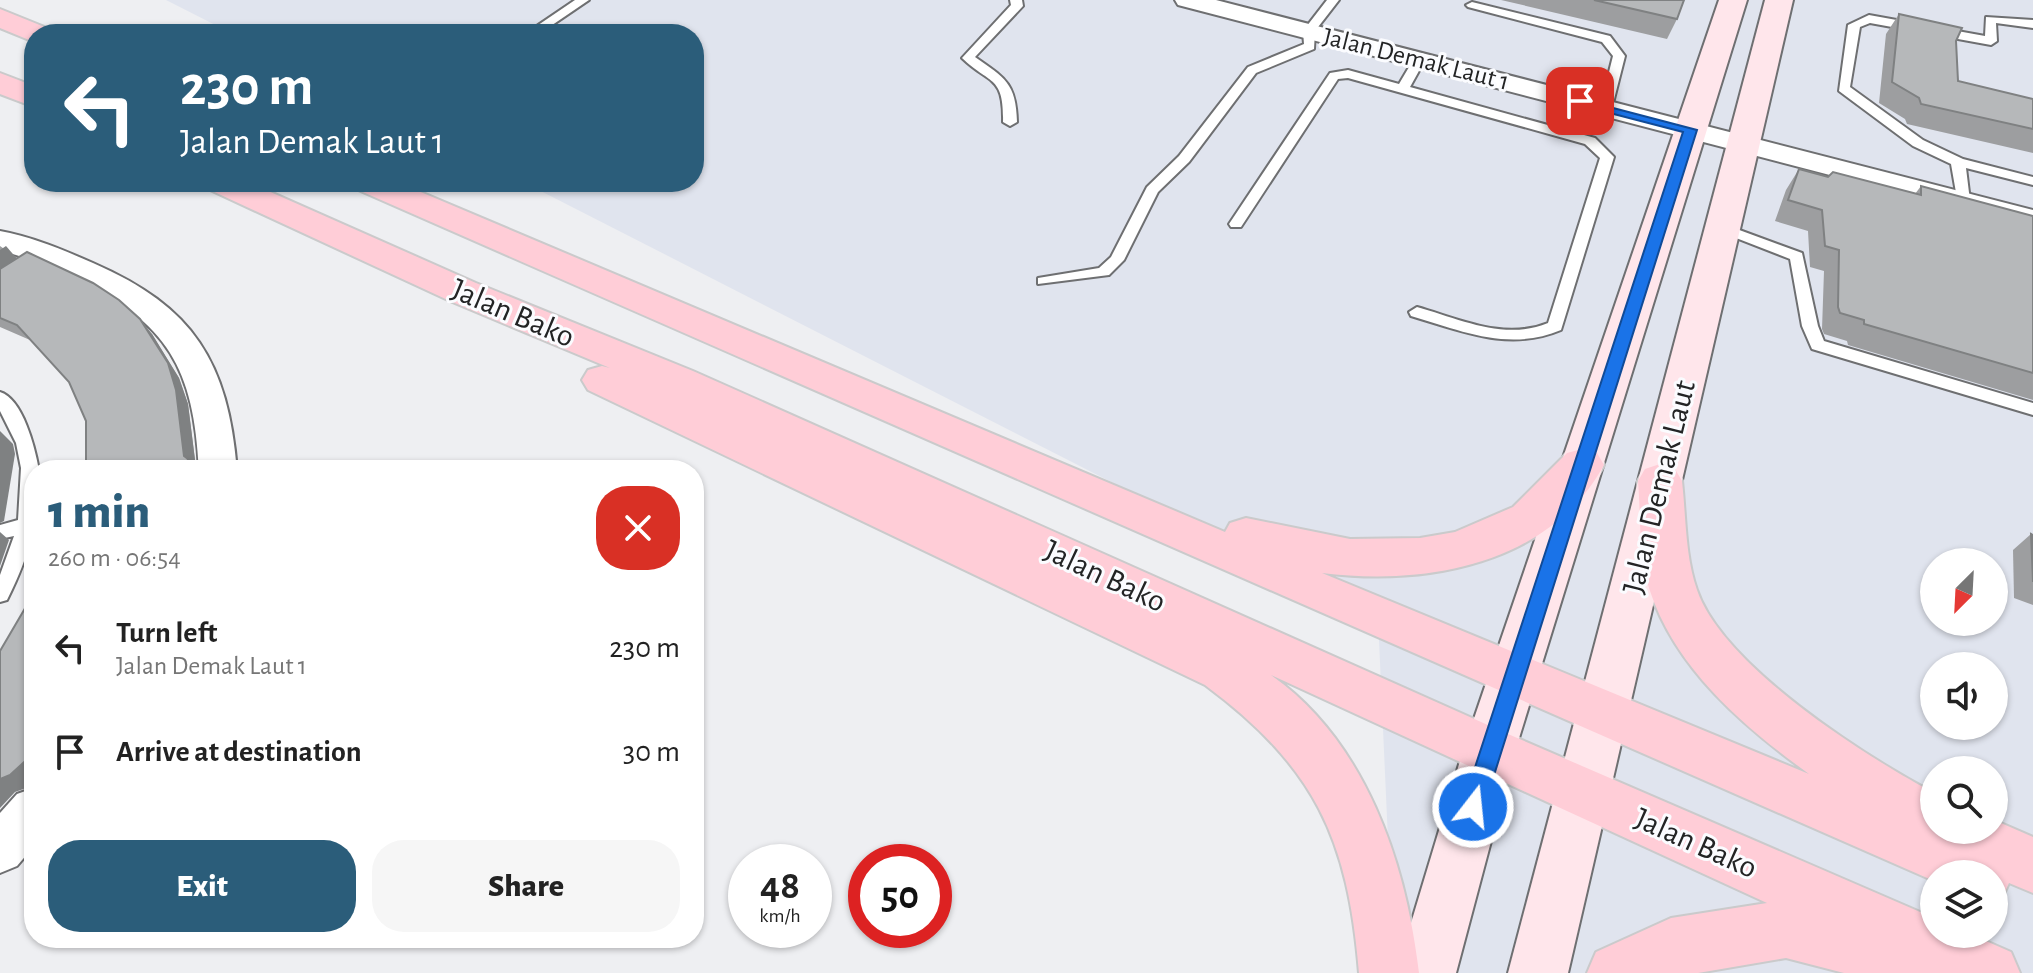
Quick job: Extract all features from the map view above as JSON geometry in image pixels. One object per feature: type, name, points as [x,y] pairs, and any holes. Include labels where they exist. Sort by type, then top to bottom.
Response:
[{"type":"main road","points":[[1426,973],[1489,751],[1733,0]]},
{"type":"main road","name":"Jalan Demak Laut","points":[[1538,973],[1779,0]]},
{"type":"main road","points":[[0,18],[24,28]]},
{"type":"main road","points":[[0,82],[24,93]]},
{"type":"main road","name":"Jalan Bako","points":[[242,192],[463,292],[679,381],[1489,751],[1990,973]]},
{"type":"main road","name":"Jalan Bako","points":[[390,192],[1514,676],[1951,860]]},
{"type":"main road","points":[[516,248],[567,254],[1245,536],[1297,553],[1406,559],[1445,552],[1523,524],[1582,465]]},
{"type":"main road","points":[[463,292],[480,323],[1223,670],[1272,705],[1333,780],[1354,823],[1386,923],[1389,973]]},
{"type":"main road","points":[[1660,481],[1674,592],[1690,624],[1721,666],[1826,760],[1920,814]]},
{"type":"main road","points":[[1984,844],[2033,865]]},
{"type":"main road","points":[[2008,884],[2033,895]]},
{"type":"main road","points":[[1617,973],[1671,948],[1786,929],[1854,946],[1914,973]]},
{"type":"street","name":"Jalan Demak Laut 1","points":[[1187,0],[2033,219]]},
{"type":"street","points":[[0,241],[32,262],[138,296],[164,318],[196,358],[212,400],[218,460]]},
{"type":"street","points":[[0,849],[24,821]]},
{"type":"lane","points":[[546,24],[583,0]]},
{"type":"lane","points":[[1010,122],[1011,98],[1007,84],[968,58],[1017,6],[1016,0]]},
{"type":"lane","points":[[1043,281],[1104,272],[1117,260],[1152,190],[1184,159],[1252,70],[1310,46],[1309,31],[1333,0]]},
{"type":"lane","points":[[1472,5],[1606,39],[1619,56],[1606,108]]},
{"type":"lane","points":[[2033,24],[1990,19],[1991,41],[1869,19],[1854,25],[1843,88],[1918,143],[1958,162],[2033,181]]},
{"type":"lane","points":[[1403,89],[1419,60]]},
{"type":"lane","points":[[1236,224],[1334,76],[1348,74],[1590,141],[1607,157],[1555,326],[1539,335],[1521,337],[1490,333],[1417,312]]},
{"type":"lane","points":[[1958,162],[1963,201]]},
{"type":"lane","points":[[1723,228],[1797,256],[1810,326],[1818,345],[2033,409]]},
{"type":"lane","points":[[0,398],[12,415],[29,460]]},
{"type":"lane","points":[[0,532],[24,526]]},
{"type":"lane","points":[[0,594],[24,538]]},
{"type":"shaded area","points":[[166,0],[2033,0],[2033,973],[1394,973],[1378,618],[543,192],[704,192],[704,24],[213,24]]},
{"type":"building","points":[[1594,0],[1684,0],[1677,19]]},
{"type":"building","points":[[1899,14],[1962,28],[1956,41],[1958,81],[2033,99],[2033,129],[1921,104],[1919,98],[1892,82]]},
{"type":"building","points":[[1799,169],[1828,177],[1833,172],[1921,195],[1921,186],[2033,216],[2033,373],[1864,324],[1864,320],[1840,313],[1839,250],[1825,246],[1822,210],[1788,200]]},
{"type":"building","points":[[27,252],[93,283],[140,319],[168,363],[176,390],[184,456],[188,460],[86,460],[86,421],[69,382],[17,325],[0,318],[0,269]]},
{"type":"building","points":[[2031,534],[2033,535],[2033,582]]},
{"type":"building","points":[[24,610],[24,762],[10,775],[0,779],[0,651]]},
{"type":"route","points":[[1473,807],[1691,130],[1580,101]]}]
